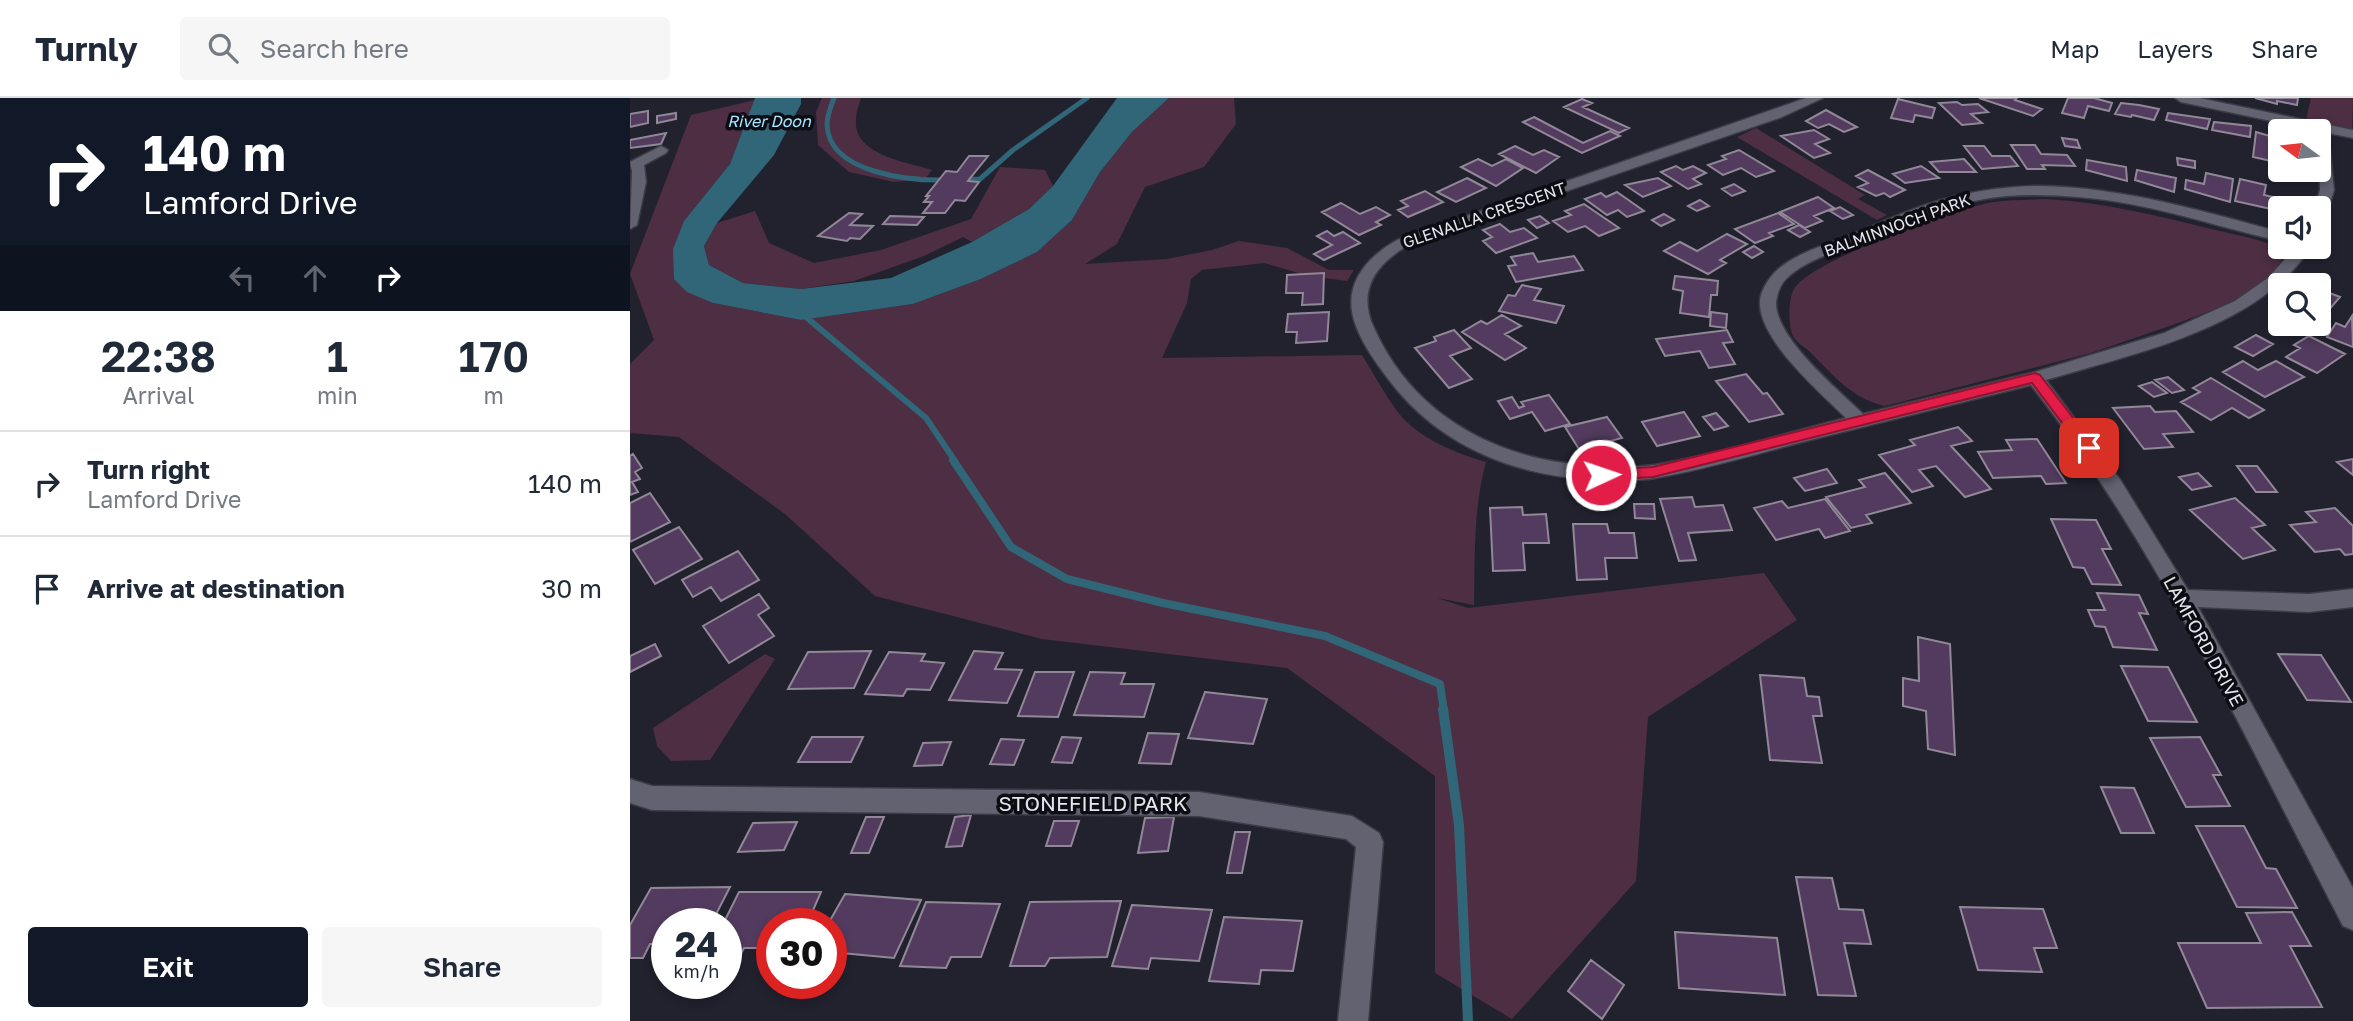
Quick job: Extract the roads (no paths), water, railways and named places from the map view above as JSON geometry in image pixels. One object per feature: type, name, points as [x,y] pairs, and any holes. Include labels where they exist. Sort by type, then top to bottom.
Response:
[{"type":"street","name":"GLENALLA CRESCENT","points":[[1817,98],[1778,114],[1410,239],[1394,247],[1368,272],[1359,288],[1360,317],[1383,358],[1423,408],[1444,425],[1471,441],[1509,458],[1548,468],[1601,475],[1653,472],[2035,378],[2170,337],[2241,304],[2274,281],[2293,259]]},
{"type":"street","points":[[2181,98],[2282,119]]},
{"type":"street","points":[[2331,129],[2353,134]]},
{"type":"street","points":[[630,167],[661,150]]},
{"type":"street","points":[[630,167],[639,168],[639,182],[630,225]]},
{"type":"street","name":"BALMINNOCH PARK","points":[[1859,421],[1786,344],[1773,325],[1768,305],[1779,276],[1826,250],[1957,201],[2013,191],[2081,193],[2135,201],[2268,234]]},
{"type":"street","name":"LAMFORD DRIVE","points":[[2035,378],[2067,416],[2100,464],[2182,598],[2353,916]]},
{"type":"street","points":[[2182,598],[2309,603],[2353,598]]},
{"type":"street","name":"STONEFIELD PARK","points":[[630,791],[652,798],[1199,804],[1352,828],[1370,842],[1353,1021]]},
{"type":"water","name":"River Doon","points":[[755,98],[801,98],[801,104],[774,155],[717,223],[704,246],[709,265],[743,283],[801,289],[891,278],[972,242],[1029,209],[1053,186],[1117,98],[1169,98],[1132,132],[1100,172],[1072,220],[1037,252],[981,279],[913,304],[801,320],[713,303],[687,292],[674,279],[673,249],[684,221],[730,164]]},
{"type":"waterway","points":[[834,98],[827,125],[831,141],[842,154],[857,164],[894,176],[947,180]]},
{"type":"waterway","points":[[960,180],[980,179],[1013,150],[1087,98]]},
{"type":"waterway","points":[[800,312],[926,418],[955,461]]},
{"type":"waterway","points":[[953,460],[1011,547],[1067,579],[1163,603],[1325,636],[1440,684],[1444,711]]},
{"type":"waterway","points":[[1443,709],[1459,825],[1468,1021]]}]
